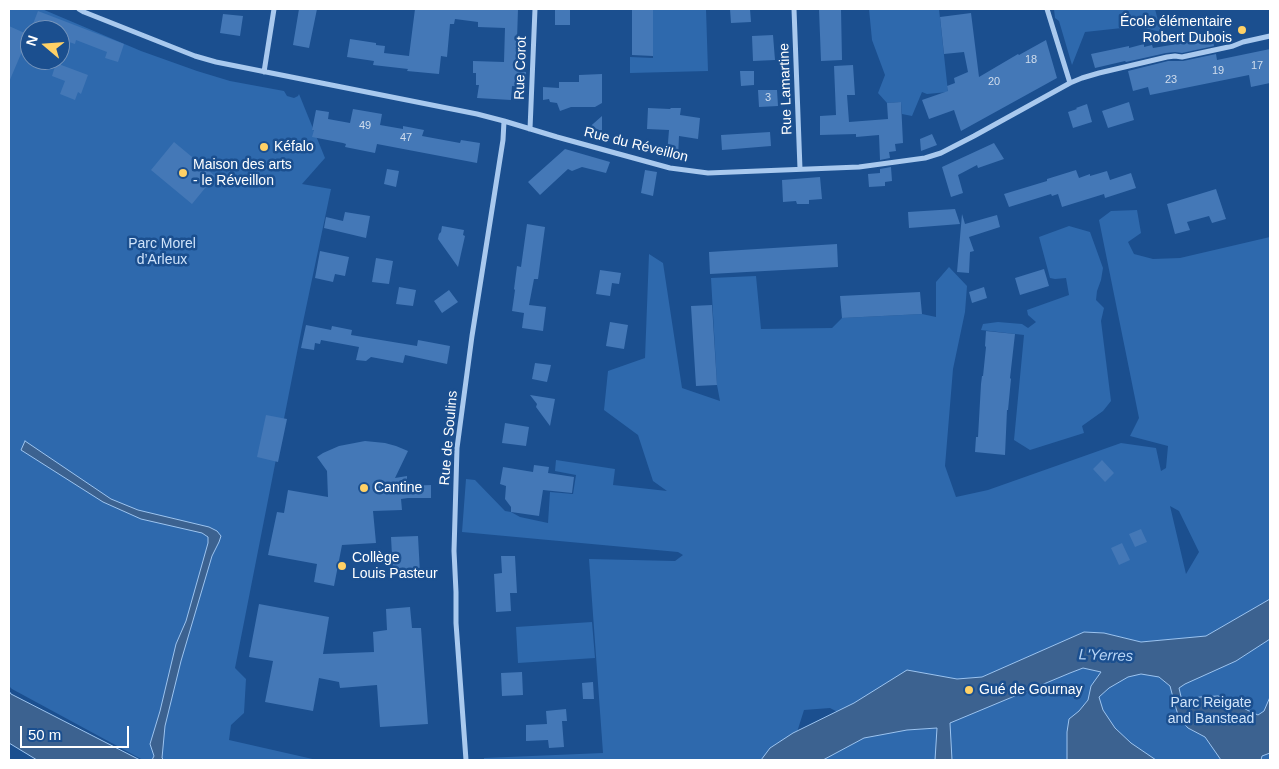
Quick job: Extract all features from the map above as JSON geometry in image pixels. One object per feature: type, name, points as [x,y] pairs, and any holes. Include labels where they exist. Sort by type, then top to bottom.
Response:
[{"type":"street","name":"Rue du Réveillon","points":[[79,9],[195,56],[216,62],[477,114],[670,168],[708,174],[859,167],[925,158],[941,153],[974,136],[1070,83],[1100,73],[1157,59],[1175,56],[1182,57],[1270,36]]},
{"type":"street","points":[[264,72],[274,9]]},
{"type":"street","name":"Rue Corot","points":[[530,129],[535,9]]},
{"type":"street","name":"Rue Lamartine","points":[[794,9],[800,169]]},
{"type":"street","points":[[1047,9],[1070,83]]},
{"type":"street","name":"Rue de Soulins","points":[[466,760],[456,623],[454,552],[457,448],[472,336],[503,140],[504,121]]},
{"type":"green space","name":"Parc Morel d’Arleux","points":[[9,9],[42,9],[68,20],[20,20],[20,70],[70,70],[70,21],[141,51],[197,71],[230,81],[284,91],[287,96],[294,98],[299,94],[325,158],[302,184],[331,189],[235,668],[246,679],[244,713],[231,725],[229,740],[317,760],[143,760],[9,686]]},
{"type":"green space","points":[[653,9],[706,9],[708,71],[630,73],[630,57],[653,58]]},
{"type":"green space","points":[[869,9],[939,9],[948,92],[927,94],[922,92],[912,116],[902,114],[901,102],[887,103],[878,93],[885,75],[872,40]]},
{"type":"green space","points":[[1054,9],[1155,9],[1161,32],[1131,25],[1122,28],[1085,32],[1072,65],[1059,21],[1055,18]]},
{"type":"green space","points":[[1137,210],[1141,233],[1128,242],[1134,254],[1153,259],[1180,258],[1270,237],[1270,599],[1207,636],[1141,642],[1104,633],[1084,632],[982,677],[957,679],[907,670],[849,718],[830,708],[804,710],[792,748],[775,760],[484,760],[484,758],[603,753],[589,559],[675,561],[683,555],[678,552],[462,532],[466,479],[475,480],[505,511],[520,517],[548,523],[550,492],[573,494],[576,475],[555,471],[556,460],[615,469],[613,485],[667,491],[653,481],[638,435],[604,410],[608,371],[645,358],[649,254],[663,263],[682,388],[720,401],[717,385],[711,278],[756,276],[761,329],[832,328],[842,318],[922,314],[936,317],[936,282],[949,267],[967,286],[965,312],[953,369],[945,466],[956,497],[988,490],[1121,443],[1156,448],[1161,471],[1166,468],[1168,446],[1130,436],[1139,418],[1099,220],[1111,211]],"holes":[[[1170,506],[1179,511],[1199,552],[1186,574]]]},
{"type":"green space","points":[[1069,226],[1090,232],[1103,268],[1096,300],[1104,308],[1101,321],[1111,401],[1103,411],[1082,426],[1084,433],[1030,450],[1014,440],[1024,335],[981,330],[983,324],[998,322],[1022,324],[1028,328],[1036,322],[1028,315],[1027,310],[1069,295],[1066,278],[1050,278],[1039,237]]},
{"type":"green space","points":[[592,622],[595,658],[518,663],[516,627]]},
{"type":"green space","name":"Parc Reigate and Banstead","points":[[1270,639],[1270,760],[823,760],[864,738],[907,730],[937,728],[1083,668],[1096,671],[1236,661]]},
{"type":"water","points":[[25,441],[111,499],[138,510],[209,527],[217,531],[221,536],[212,556],[181,661],[165,726],[162,758],[164,760],[152,760],[154,756],[150,744],[176,644],[186,621],[208,543],[208,537],[202,533],[141,519],[103,502],[21,450]]},
{"type":"water","name":"L'Yerres","points":[[1270,599],[1270,639],[1236,661],[1179,688],[1182,701],[1218,696],[1233,700],[1258,715],[1264,711],[1270,697],[1270,753],[1262,756],[1261,760],[1221,760],[1205,737],[1188,728],[1179,718],[1170,686],[1159,677],[1141,674],[1128,677],[1109,688],[1099,697],[1103,710],[1115,728],[1131,743],[1156,760],[1067,760],[1069,719],[1088,700],[1091,686],[1101,672],[1083,668],[950,723],[952,760],[935,760],[937,728],[907,730],[864,738],[823,760],[761,760],[770,748],[793,733],[854,703],[907,670],[957,679],[982,677],[1084,632],[1104,633],[1141,642],[1206,636]]},
{"type":"water","points":[[9,691],[11,694],[140,760],[37,760],[9,743]]},
{"type":"building","points":[[299,9],[317,9],[309,48],[293,45]]},
{"type":"building","points":[[415,9],[518,9],[516,71],[526,72],[526,87],[512,86],[511,100],[477,98],[479,85],[476,85],[476,73],[473,73],[473,61],[504,62],[505,28],[478,27],[478,22],[455,19],[454,24],[450,24],[447,57],[441,56],[439,74],[373,65],[374,61],[347,57],[350,39],[385,46],[384,53],[409,56]]},
{"type":"building","points":[[555,9],[570,9],[570,25],[555,25]]},
{"type":"building","points":[[632,9],[653,9],[653,56],[632,55]]},
{"type":"building","points":[[730,9],[750,9],[751,22],[731,23]]},
{"type":"building","points":[[819,9],[841,9],[842,60],[821,61]]},
{"type":"building","points":[[38,11],[61,20],[35,20]]},
{"type":"building","points":[[971,13],[979,77],[1046,40],[1057,78],[961,131],[954,110],[929,119],[922,100],[948,91],[947,86],[955,83],[954,78],[968,72],[964,52],[944,54],[940,17]]},
{"type":"building","points":[[223,14],[243,16],[240,36],[220,33]]},
{"type":"building","points":[[70,23],[124,44],[118,62],[105,58],[107,52],[76,40],[75,44],[70,42]]},
{"type":"building","points":[[9,26],[20,31],[20,56],[9,82]]},
{"type":"building","points":[[1211,32],[1214,46],[1182,53],[1166,53],[1095,68],[1091,54],[1144,44],[1144,47],[1152,45],[1153,48],[1189,42],[1188,37]]},
{"type":"building","points":[[773,35],[775,60],[753,61],[752,36]]},
{"type":"building","points":[[1270,49],[1270,83],[1251,87],[1249,75],[1150,95],[1148,87],[1133,91],[1128,71],[1168,61],[1183,61],[1216,54],[1217,60]]},
{"type":"building","points":[[853,65],[855,95],[847,95],[849,122],[888,119],[887,103],[901,102],[903,143],[895,144],[896,151],[889,152],[890,158],[880,160],[879,135],[856,137],[856,134],[820,135],[820,116],[836,115],[834,66]]},
{"type":"building","points":[[70,68],[88,75],[81,94],[78,92],[75,100],[60,94],[65,81],[52,76],[54,70],[70,70]]},
{"type":"building","points":[[740,71],[754,71],[754,85],[741,86]]},
{"type":"building","points":[[602,74],[602,103],[595,107],[571,107],[560,111],[557,103],[550,102],[549,99],[543,100],[543,87],[559,88],[559,82],[579,82],[579,75]]},
{"type":"building","points":[[758,90],[777,90],[778,106],[759,107]]},
{"type":"building","points":[[1129,102],[1134,120],[1108,128],[1102,111]]},
{"type":"building","points":[[1087,104],[1092,122],[1073,128],[1068,112]]},
{"type":"building","points":[[648,108],[681,108],[680,115],[700,118],[698,139],[679,136],[678,158],[667,155],[669,130],[647,129]]},
{"type":"building","points":[[353,109],[382,114],[380,125],[403,129],[403,126],[424,130],[422,136],[460,143],[461,140],[480,143],[477,163],[377,144],[375,153],[345,147],[346,144],[343,143],[312,137],[316,110],[329,112],[328,119],[350,123]]},
{"type":"building","points":[[602,116],[602,137],[585,131]]},
{"type":"building","points":[[770,132],[771,146],[722,150],[721,135]]},
{"type":"building","points":[[932,134],[937,145],[921,151],[920,139]]},
{"type":"building","name":"Maison des arts - le Réveillon","points":[[174,142],[215,176],[192,204],[151,170]]},
{"type":"building","points":[[994,143],[1004,159],[978,168],[977,165],[958,175],[963,193],[951,197],[942,167]]},
{"type":"building","points":[[565,149],[610,162],[606,173],[582,167],[572,171],[568,169],[540,195],[528,182]]},
{"type":"building","points":[[891,167],[892,181],[885,182],[885,186],[869,187],[868,174],[880,173],[880,169]]},
{"type":"building","points":[[387,169],[399,171],[396,187],[384,184]]},
{"type":"building","points":[[645,170],[657,172],[653,196],[641,193]]},
{"type":"building","points":[[1076,170],[1079,178],[1107,171],[1110,180],[1131,173],[1136,188],[1105,198],[1104,194],[1062,207],[1058,194],[1052,196],[1051,194],[1009,207],[1004,194]]},
{"type":"building","points":[[820,177],[822,199],[809,200],[809,204],[797,204],[796,201],[783,202],[782,180]]},
{"type":"building","points":[[1216,189],[1226,219],[1212,223],[1209,216],[1187,222],[1190,230],[1175,234],[1167,204]]},
{"type":"building","points":[[955,209],[960,224],[909,228],[908,212]]},
{"type":"building","points":[[345,212],[370,216],[366,238],[324,228],[326,217],[343,221]]},
{"type":"building","points":[[962,214],[965,224],[997,215],[1000,227],[969,237],[974,251],[970,252],[969,273],[957,272]]},
{"type":"building","points":[[527,224],[545,227],[538,279],[534,279],[529,305],[546,307],[543,331],[522,328],[524,313],[512,311],[517,266],[521,267]]},
{"type":"building","points":[[442,226],[464,230],[463,235],[465,236],[458,267],[438,239]]},
{"type":"building","points":[[837,244],[838,267],[710,274],[709,252]]},
{"type":"building","points":[[320,251],[349,257],[345,276],[335,274],[333,282],[315,278]]},
{"type":"building","points":[[376,258],[393,261],[389,284],[372,282]]},
{"type":"building","points":[[1044,269],[1049,286],[1020,295],[1015,278]]},
{"type":"building","points":[[600,270],[621,273],[619,284],[612,283],[610,296],[596,294]]},
{"type":"building","points":[[399,287],[416,290],[413,306],[396,304]]},
{"type":"building","points":[[984,287],[987,298],[972,303],[969,292]]},
{"type":"building","points":[[449,290],[458,302],[442,313],[434,301]]},
{"type":"building","points":[[920,292],[922,314],[842,318],[840,296]]},
{"type":"building","points":[[712,305],[717,385],[696,386],[691,306]]},
{"type":"building","points":[[610,322],[628,325],[624,349],[606,346]]},
{"type":"building","points":[[306,325],[331,330],[332,326],[352,330],[351,335],[417,346],[418,340],[450,346],[447,364],[405,355],[403,363],[371,357],[366,361],[356,360],[359,347],[321,340],[320,344],[315,343],[314,350],[301,348]]},
{"type":"building","points":[[986,331],[1015,334],[1007,410],[1005,455],[975,452],[976,437],[978,437]]},
{"type":"building","points":[[535,363],[551,365],[547,382],[532,379]]},
{"type":"building","points":[[530,395],[555,399],[550,426],[536,407],[537,404]]},
{"type":"building","points":[[266,415],[287,419],[278,462],[257,457]]},
{"type":"building","points":[[505,423],[529,427],[526,446],[502,443]]},
{"type":"building","points":[[365,441],[385,443],[408,451],[395,478],[407,476],[407,486],[431,485],[431,498],[401,499],[402,510],[373,511],[376,543],[342,545],[334,586],[314,582],[317,564],[268,555],[277,512],[284,513],[288,490],[328,497],[327,471],[317,457],[339,446]]},
{"type":"building","points":[[1102,460],[1114,473],[1105,482],[1093,469]]},
{"type":"building","points":[[534,465],[549,467],[548,473],[574,477],[572,493],[543,490],[539,516],[511,512],[511,507],[505,499],[506,486],[500,484],[503,467],[533,472]]},
{"type":"building","points":[[1141,529],[1147,542],[1135,547],[1129,534]]},
{"type":"building","points":[[418,536],[420,573],[393,574],[391,537]]},
{"type":"building","points":[[1122,543],[1130,560],[1119,565],[1111,548]]},
{"type":"building","points":[[501,556],[515,556],[517,593],[510,593],[511,611],[496,612],[494,574],[502,573]]},
{"type":"building","points":[[259,604],[329,617],[323,654],[374,652],[373,632],[387,630],[386,609],[410,607],[412,628],[421,628],[428,724],[380,727],[377,685],[340,688],[339,682],[319,678],[313,711],[265,702],[273,661],[249,657]]},
{"type":"building","points":[[522,672],[523,695],[502,696],[501,673]]},
{"type":"building","points":[[593,682],[594,699],[583,699],[582,683]]},
{"type":"building","points":[[566,709],[567,721],[562,721],[564,747],[549,748],[548,740],[526,741],[526,725],[547,724],[546,711]]},
{"type":"place","name":"École élémentaire Robert Dubois","points":[[1242,30]]},
{"type":"place","name":"Kéfalo","points":[[264,147]]},
{"type":"place","name":"Maison des arts - le Réveillon","points":[[183,173]]},
{"type":"place","name":"Cantine","points":[[364,488]]},
{"type":"place","name":"Collège Louis Pasteur","points":[[342,566]]},
{"type":"place","name":"Gué de Gournay","points":[[969,690]]}]
